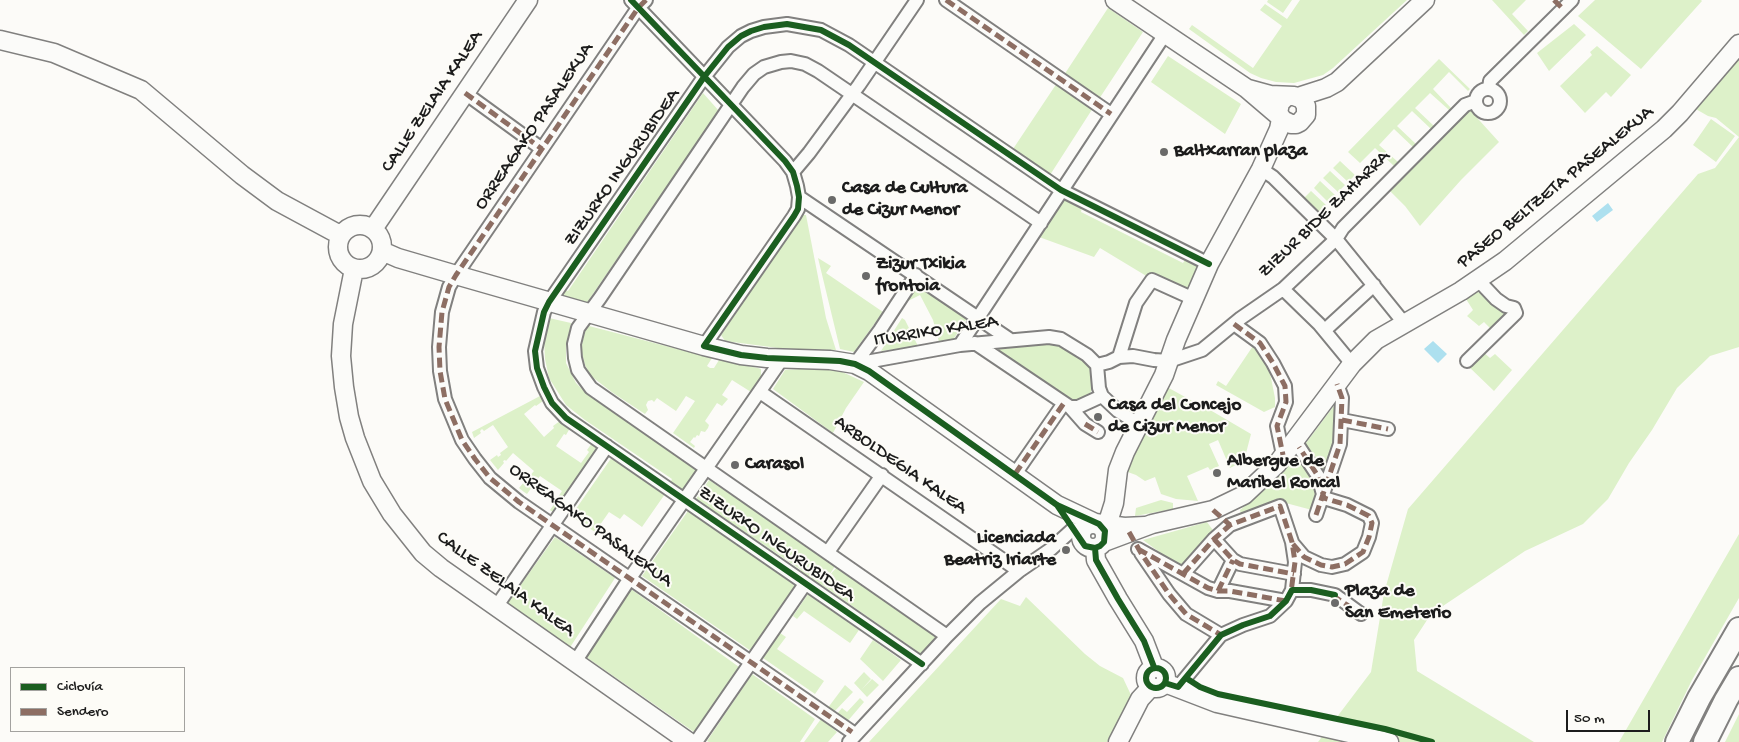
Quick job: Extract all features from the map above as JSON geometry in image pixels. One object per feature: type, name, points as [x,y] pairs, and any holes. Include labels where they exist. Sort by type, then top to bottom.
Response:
[{"type":"highway","points":[[1678,742],[1699,698],[1739,629]]},
{"type":"highway","points":[[1705,742],[1739,678]]},
{"type":"street","name":"CALLE ZELAIA KALEA","points":[[373,228],[528,0]]},
{"type":"street","points":[[793,172],[852,94],[917,0]]},
{"type":"street","points":[[946,0],[1111,114]]},
{"type":"street","points":[[1114,0],[1246,88],[1281,118],[1291,124],[1303,118]]},
{"type":"street","points":[[850,737],[980,603],[1019,571],[1051,549],[1092,534],[1114,503],[1118,470],[1125,452],[1164,375],[1209,264],[1263,165],[1279,128],[1281,118],[1278,108],[1282,100],[1326,88],[1337,82],[1426,0]]},
{"type":"street","points":[[638,3],[704,77],[785,161],[793,172],[799,197],[798,209],[794,216],[704,346]]},
{"type":"street","name":"ORREAGAKO PASALEKUA","points":[[638,3],[449,287],[442,312],[439,347],[440,371],[448,406],[462,440],[490,478],[519,502],[751,662],[850,737]]},
{"type":"street","points":[[1489,89],[1490,81],[1563,3]]},
{"type":"street","name":"ZIZURKO INGURUBIDEA","points":[[922,664],[566,418],[552,404],[544,387],[535,351],[542,319],[549,302],[704,77],[728,47],[741,36],[764,27],[780,24],[803,25],[821,30],[849,45],[1061,190],[1209,264]]},
{"type":"street","points":[[960,345],[1165,34]]},
{"type":"street","points":[[0,40],[54,53],[141,90],[242,175],[277,201],[340,235]]},
{"type":"street","name":"PASEO BELTZETA PASEALEKUA","points":[[1092,534],[1137,529],[1213,510],[1244,495],[1291,451],[1352,364],[1376,340],[1478,280],[1505,261],[1664,129],[1739,44]]},
{"type":"street","name":"ZIZURKO INGURUBIDEA","points":[[947,636],[591,388],[578,370],[574,344],[578,328],[587,314],[600,298],[731,105],[754,74],[764,67],[781,62],[805,64],[818,71],[1041,223]]},
{"type":"street","points":[[1263,165],[1303,118],[1334,88],[1337,82]]},
{"type":"street","points":[[1246,88],[1270,95],[1294,96],[1305,103],[1303,118]]},
{"type":"street","points":[[1489,89],[1496,92],[1500,99],[1496,110],[1485,113],[1478,109],[1476,101],[1482,91],[1489,89]]},
{"type":"street","points":[[465,93],[542,149]]},
{"type":"street","name":"ZIZUR BIDE ZAHARRA","points":[[1169,361],[1202,350],[1234,324],[1283,289],[1336,239],[1343,228],[1466,104],[1476,101]]},
{"type":"street","points":[[1263,165],[1336,239],[1404,323]]},
{"type":"street","points":[[799,197],[1009,339]]},
{"type":"street","points":[[364,224],[373,228],[380,238],[382,252],[376,262],[366,269],[354,269],[343,262],[337,251],[337,242],[340,235],[351,226],[364,224]]},
{"type":"street","points":[[382,252],[587,314],[704,346],[741,355],[782,359],[830,360],[855,364],[870,371],[1015,474],[1092,534],[1096,560],[1144,641],[1154,667],[1161,668],[1164,671],[1166,675],[1164,686]]},
{"type":"street","name":"CALLE ZELAIA KALEA","points":[[354,269],[343,324],[340,356],[349,417],[355,438],[372,480],[392,514],[423,553],[472,591],[689,742]]},
{"type":"street","name":"ITURRIKO KALEA","points":[[855,364],[916,275]]},
{"type":"street","points":[[1119,357],[1136,303],[1152,280],[1194,299]]},
{"type":"street","points":[[1467,361],[1516,313],[1514,308],[1506,306],[1496,299],[1478,280]]},
{"type":"street","points":[[1325,330],[1374,285]]},
{"type":"street","points":[[1283,289],[1325,330],[1352,364]]},
{"type":"street","points":[[1234,324],[1260,343],[1285,386],[1286,402],[1277,426],[1291,451],[1318,476],[1324,498],[1347,505],[1369,516],[1372,523],[1363,552],[1345,564],[1332,567],[1321,565],[1304,557],[1292,542]]},
{"type":"street","name":"ITURRIKO KALEA","points":[[855,364],[960,345],[1009,339],[1049,337],[1061,339],[1087,355],[1098,365]]},
{"type":"street","points":[[975,344],[1067,405],[1085,424],[1098,432]]},
{"type":"street","points":[[1140,425],[1118,411],[1102,396],[1099,388],[1098,365],[1119,357],[1133,356],[1169,361]]},
{"type":"street","points":[[575,662],[630,578],[782,359]]},
{"type":"street","points":[[1316,515],[1340,444],[1342,398],[1337,384]]},
{"type":"street","name":"ARBOLDEGIA KALEA","points":[[760,392],[1019,571]]},
{"type":"street","points":[[1067,405],[1078,407],[1102,396]]},
{"type":"street","points":[[1015,474],[1067,405]]},
{"type":"street","points":[[1342,420],[1388,429]]},
{"type":"street","points":[[496,606],[607,446]]},
{"type":"street","points":[[828,552],[882,475]]},
{"type":"street","points":[[1118,742],[1140,698],[1164,686],[1221,635],[1270,616],[1286,601],[1292,590],[1295,562],[1292,542],[1280,506],[1230,525],[1214,539],[1183,574]]},
{"type":"street","points":[[1213,510],[1230,525]]},
{"type":"street","points":[[1137,529],[1138,549],[1169,594],[1186,614],[1221,635]]},
{"type":"street","points":[[1214,539],[1233,560],[1240,564],[1294,574]]},
{"type":"street","points":[[1138,549],[1208,588],[1286,601]]},
{"type":"street","points":[[1218,591],[1233,560]]},
{"type":"street","points":[[696,742],[804,584]]},
{"type":"street","points":[[1292,590],[1311,590],[1335,595],[1361,614]]},
{"type":"street","points":[[1164,686],[1217,703],[1388,742]]},
{"type":"green space","points":[[1268,0],[1292,0],[1283,13],[1267,2]]},
{"type":"green space","points":[[1300,0],[1407,0],[1333,68],[1323,75],[1294,83],[1276,82],[1250,73],[1189,29],[1192,25],[1253,68],[1282,26],[1260,10],[1265,4],[1287,19]]},
{"type":"green space","points":[[1492,0],[1526,0],[1512,14],[1528,31],[1524,35]]},
{"type":"green space","points":[[1595,0],[1702,1],[1641,69],[1578,16]]},
{"type":"green space","points":[[1108,8],[1143,32],[1099,99],[1064,75]]},
{"type":"green space","points":[[1574,24],[1586,35],[1549,71],[1537,53]]},
{"type":"green space","points":[[1597,46],[1631,75],[1611,97],[1606,92],[1585,113],[1560,86],[1592,55],[1590,52]]},
{"type":"green space","points":[[1168,56],[1241,104],[1225,134],[1151,82]]},
{"type":"green space","points":[[1739,57],[1739,137],[1716,118],[1694,108]]},
{"type":"green space","points":[[1439,59],[1470,89],[1468,91],[1449,72],[1433,89],[1451,108],[1449,110],[1430,93],[1415,108],[1434,126],[1431,129],[1412,111],[1397,126],[1416,144],[1413,147],[1394,129],[1379,145],[1398,162],[1394,166],[1375,148],[1360,163],[1348,152]]},
{"type":"green space","points":[[1057,83],[1093,108],[1050,175],[1013,149]]},
{"type":"green space","points":[[703,93],[719,111],[586,304],[562,298],[562,289],[568,291]]},
{"type":"green space","points":[[1470,110],[1499,142],[1461,180],[1420,226],[1405,206],[1390,191]]},
{"type":"green space","points":[[1711,119],[1735,136],[1716,162],[1693,145]]},
{"type":"green space","points":[[1739,137],[1739,347],[1710,356],[1677,388],[1608,499],[1583,524],[1525,551],[1431,614],[1414,640],[1417,671],[1534,742],[1318,742],[1371,672],[1384,593],[1408,509],[1698,174],[1715,168]]},
{"type":"green space","points":[[1340,161],[1355,175],[1348,182],[1333,168]]},
{"type":"green space","points":[[1330,171],[1345,185],[1338,192],[1323,178]]},
{"type":"green space","points":[[1320,181],[1335,195],[1328,202],[1314,188]]},
{"type":"green space","points":[[1311,191],[1326,205],[1319,213],[1304,198]]},
{"type":"green space","points":[[1061,199],[1069,199],[1082,207],[1081,212],[1183,263],[1186,258],[1200,265],[1189,289],[1153,273],[1148,277],[1100,248],[1094,257],[1039,237],[1052,219],[1050,216]]},
{"type":"green space","points":[[803,215],[806,215],[826,318],[836,350],[786,349],[725,341],[721,335]]},
{"type":"green space","points":[[818,258],[831,266],[826,273],[883,312],[854,352],[840,349]]},
{"type":"green space","points":[[918,284],[967,318],[953,340],[939,342],[933,320],[920,295],[906,302]]},
{"type":"green space","points":[[1477,292],[1485,294],[1507,314],[1491,329],[1484,322],[1479,326],[1467,316],[1473,310],[1466,299]]},
{"type":"green space","points":[[549,318],[571,323],[566,347],[566,363],[576,383],[588,395],[698,471],[684,493],[670,483],[672,479],[566,405],[549,378],[545,359],[544,340]]},
{"type":"green space","points":[[902,318],[905,320],[918,346],[881,351]]},
{"type":"green space","points":[[589,326],[712,358],[707,366],[710,368],[714,368],[719,360],[758,368],[761,369],[761,377],[751,392],[732,380],[722,395],[728,399],[722,406],[717,403],[705,421],[709,425],[708,428],[705,432],[701,431],[699,436],[694,437],[690,442],[695,446],[694,448],[673,433],[695,401],[686,396],[676,411],[657,398],[654,402],[652,400],[648,401],[646,405],[648,410],[645,414],[613,393],[591,376],[585,365],[581,349],[585,331]]},
{"type":"green space","points":[[1057,342],[1085,359],[1092,371],[1094,384],[1086,398],[1070,402],[990,346]]},
{"type":"green space","points":[[1255,343],[1269,368],[1275,398],[1275,407],[1264,412],[1216,385],[1218,381],[1226,386]]},
{"type":"green space","points":[[1482,351],[1490,358],[1495,354],[1512,370],[1494,391],[1467,365]]},
{"type":"green space","points":[[816,368],[838,370],[864,382],[846,408],[833,433],[773,389],[785,370]]},
{"type":"green space","points":[[1167,387],[1251,434],[1244,461],[1230,468],[1218,440],[1209,444],[1219,466],[1210,470],[1208,467],[1187,476],[1198,501],[1176,499],[1161,494],[1155,477],[1145,481],[1125,471]]},
{"type":"green space","points":[[540,396],[543,401],[524,414],[544,437],[560,421],[570,428],[556,446],[581,463],[589,452],[587,450],[592,443],[598,449],[554,513],[550,510],[558,502],[556,500],[562,491],[540,476],[534,484],[530,485],[532,487],[527,494],[519,488],[525,481],[526,483],[528,481],[527,479],[534,471],[513,453],[506,461],[503,461],[504,463],[498,470],[490,460],[497,455],[498,457],[501,455],[500,453],[508,447],[493,425],[484,431],[482,429],[481,433],[474,438],[472,432]]},
{"type":"green space","points":[[1339,399],[1334,440],[1312,510],[1282,502],[1244,516],[1241,514],[1240,510],[1274,481],[1303,447]]},
{"type":"green space","points":[[612,457],[665,494],[642,527],[624,514],[620,519],[609,512],[595,532],[571,516]]},
{"type":"green space","points":[[709,480],[836,565],[827,578],[837,567],[940,637],[920,658],[912,652],[914,649],[822,585],[820,587],[800,573],[801,570],[696,499]]},
{"type":"green space","points":[[1161,500],[1173,503],[1173,509],[1135,516],[1136,508]]},
{"type":"green space","points":[[688,511],[796,586],[751,651],[642,576]]},
{"type":"green space","points":[[1207,522],[1215,533],[1181,568],[1143,540]]},
{"type":"green space","points":[[1739,534],[1739,598],[1692,680],[1662,742],[1619,742]]},
{"type":"green space","points":[[555,537],[615,578],[569,649],[507,604]]},
{"type":"green space","points":[[631,589],[739,667],[694,732],[586,657]]},
{"type":"green space","points":[[808,594],[859,630],[850,643],[804,611],[797,619],[793,616]]},
{"type":"green space","points":[[1026,597],[1085,654],[1100,666],[1123,678],[1131,695],[1107,742],[869,742],[1001,599],[1020,606]]},
{"type":"green space","points":[[780,633],[786,637],[777,649],[824,681],[815,694],[763,658]]},
{"type":"green space","points":[[873,640],[901,660],[883,681],[860,659]]},
{"type":"green space","points":[[864,672],[871,679],[862,689],[872,679],[879,685],[867,697],[854,683]]},
{"type":"green space","points":[[752,674],[815,719],[800,742],[707,741]]},
{"type":"green space","points":[[845,685],[853,692],[833,713],[827,709]]},
{"type":"green space","points":[[860,698],[864,702],[846,723],[836,715],[842,708],[847,712]]},
{"type":"green space","points":[[1739,714],[1739,742],[1725,742]]},
{"type":"green space","points":[[821,719],[837,732],[828,742],[804,742]]},
{"type":"water","points":[[1608,203],[1613,210],[1597,222],[1592,216]]},
{"type":"water","points":[[1433,341],[1447,354],[1438,363],[1424,349]]},
{"type":"marked path","points":[[646,0],[638,8],[449,287],[442,312],[439,347],[440,371],[445,399],[462,440],[475,459],[490,478],[519,502],[852,732]]},
{"type":"marked path","points":[[946,0],[1111,114]]},
{"type":"marked path","points":[[1554,0],[1563,9]]},
{"type":"marked path","points":[[465,93],[542,149]]},
{"type":"marked path","points":[[1234,324],[1260,343],[1285,386],[1286,402],[1277,426],[1283,455]]},
{"type":"marked path","points":[[1316,515],[1340,444],[1342,398],[1337,384]]},
{"type":"marked path","points":[[1015,474],[1064,403]]},
{"type":"marked path","points":[[1342,420],[1388,429]]},
{"type":"marked path","points":[[1085,424],[1098,432]]},
{"type":"marked path","points":[[1293,544],[1304,557],[1321,565],[1332,567],[1345,564],[1363,552],[1372,523],[1369,516],[1347,505],[1324,498],[1318,476],[1299,447]]},
{"type":"marked path","points":[[1183,574],[1214,539],[1230,525],[1280,506],[1292,542],[1295,562],[1291,592]]},
{"type":"marked path","points":[[1213,510],[1230,525]]},
{"type":"marked path","points":[[1129,532],[1169,594],[1186,614],[1221,635]]},
{"type":"marked path","points":[[1214,539],[1233,560],[1240,564],[1294,574]]},
{"type":"marked path","points":[[1138,549],[1208,588],[1286,601]]},
{"type":"marked path","points":[[1218,591],[1233,560]]},
{"type":"marked path","points":[[1332,595],[1361,614]]},
{"type":"cycle path","points":[[631,0],[785,161],[793,172],[797,186],[799,197],[798,209],[794,216],[704,346],[741,355],[840,361],[855,364],[869,371],[1057,505],[1099,524],[1105,531],[1104,542],[1095,548],[1085,546],[1057,505]]},
{"type":"cycle path","points":[[922,664],[566,418],[552,403],[544,387],[537,368],[535,351],[544,312],[549,302],[704,77],[728,47],[741,36],[751,31],[787,24],[821,30],[849,45],[1061,190],[1209,264]]},
{"type":"cycle path","points":[[1095,548],[1096,560],[1144,641],[1154,667]]},
{"type":"cycle path","points":[[1165,683],[1178,687],[1221,635],[1270,616],[1286,601],[1292,590],[1311,590],[1335,595]]},
{"type":"cycle path","points":[[1152,668],[1160,668],[1166,674],[1166,678],[1166,682],[1160,688],[1152,688],[1146,682],[1146,674],[1152,668]]},
{"type":"cycle path","points":[[1186,678],[1200,687],[1218,694],[1385,729],[1432,742]]},
{"type":"place","name":"Baltxarran plaza","points":[[1164,152]]},
{"type":"place","name":"Casa de Cultura de Cizur Menor","points":[[832,200]]},
{"type":"place","name":"Zizur Txikia frontoia","points":[[866,276]]},
{"type":"place","name":"Casa del Concejo de Cizur Menor","points":[[1098,417]]},
{"type":"place","name":"Carasol","points":[[735,465]]},
{"type":"place","name":"Albergue de Maribel Roncal","points":[[1217,473]]},
{"type":"place","name":"Licenciada Beatriz Iriarte","points":[[1066,550]]},
{"type":"place","name":"Plaza de San Emeterio","points":[[1335,603]]}]
